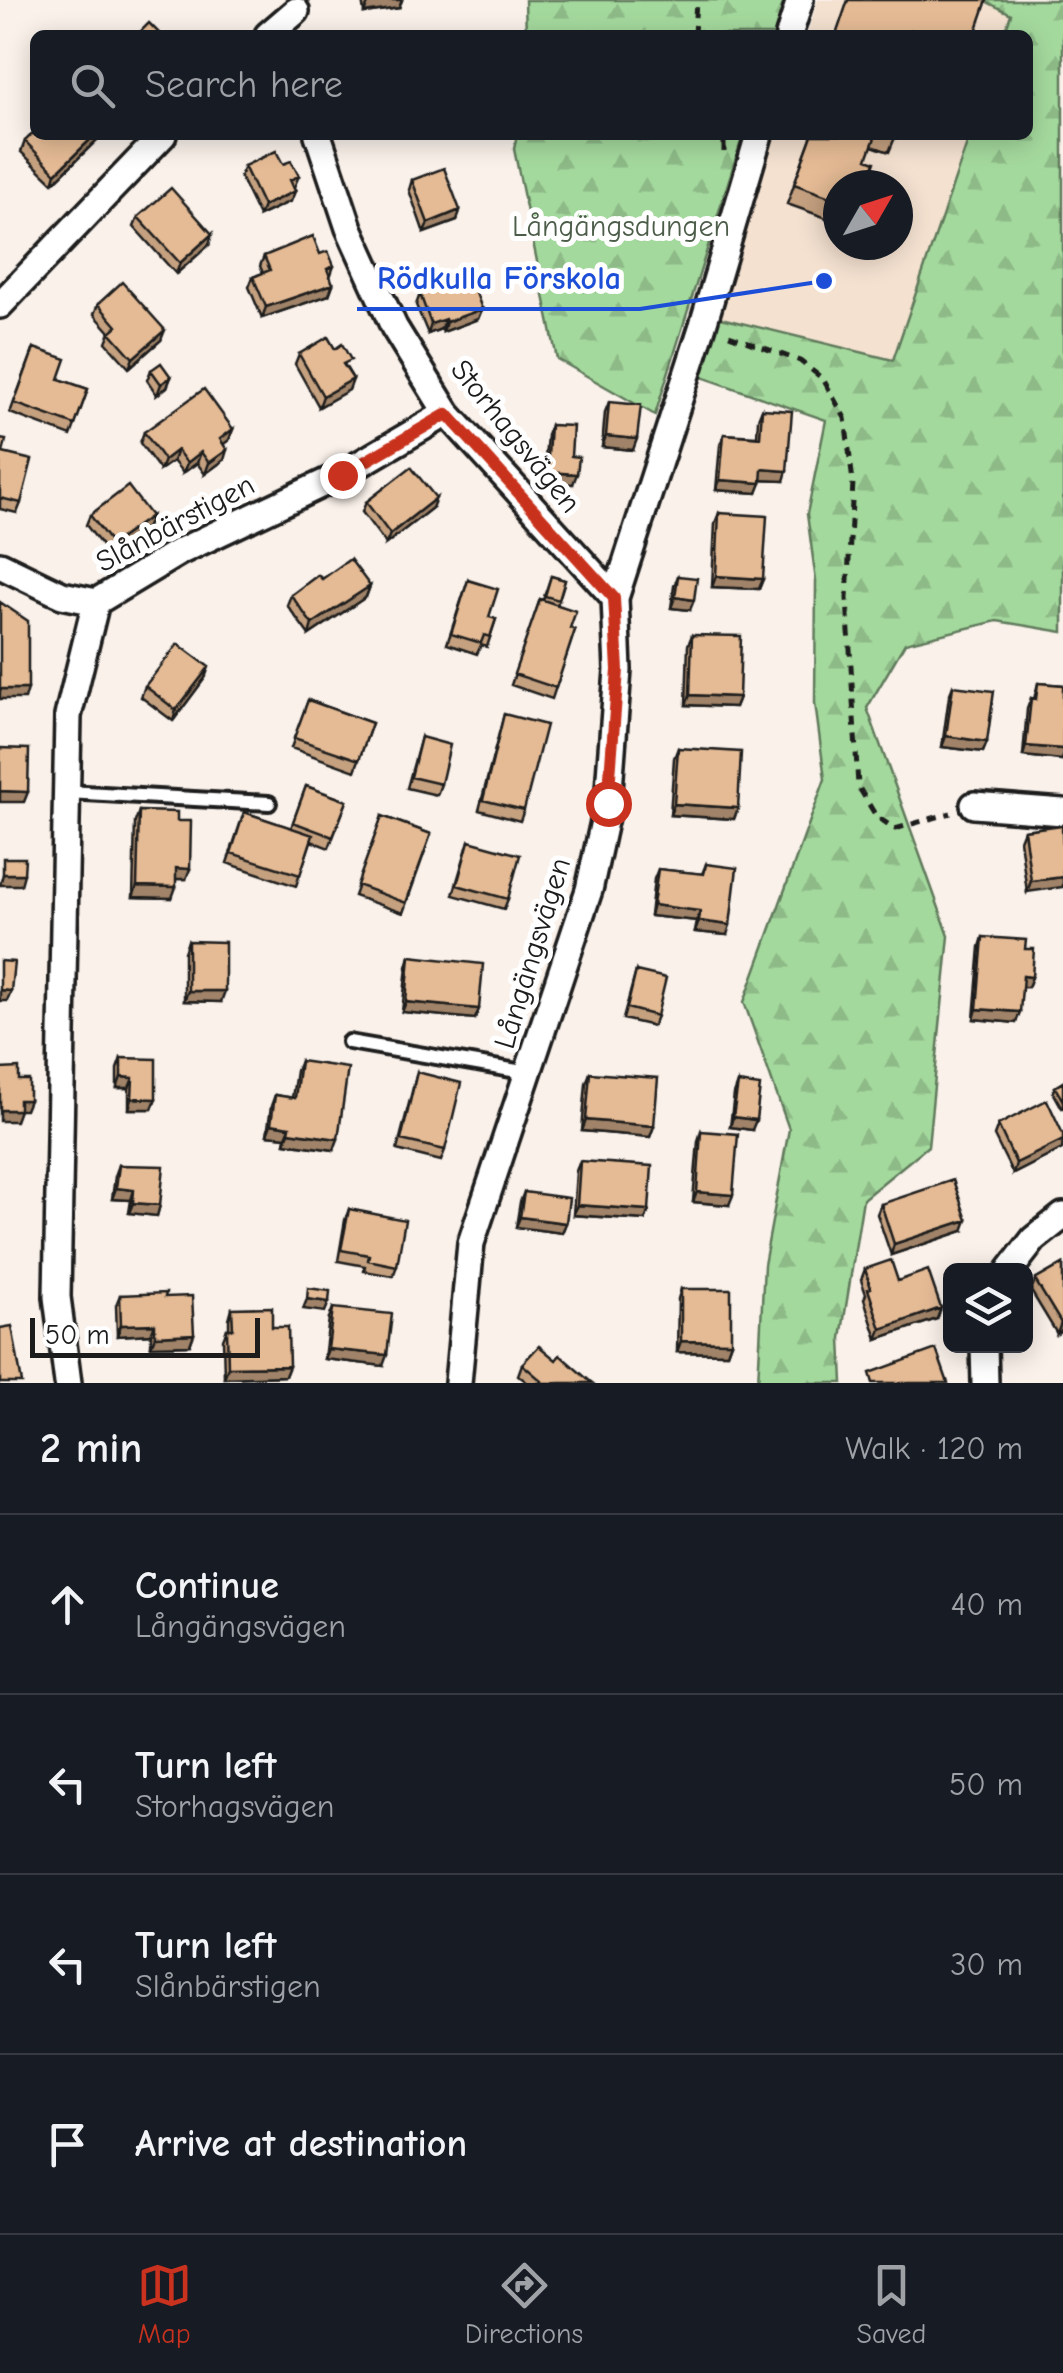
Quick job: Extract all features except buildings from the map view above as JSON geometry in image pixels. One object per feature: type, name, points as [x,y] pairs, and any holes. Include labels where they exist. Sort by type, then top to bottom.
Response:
[{"type":"street","points":[[791,30],[800,0]]},
{"type":"street","points":[[275,30],[297,15]]},
{"type":"street","points":[[0,305],[158,140]]},
{"type":"street","name":"Storhagsvägen","points":[[320,140],[349,228],[394,327],[447,414],[614,598]]},
{"type":"street","name":"Långängsvägen","points":[[458,1383],[471,1242],[589,890],[608,803],[618,670],[614,598],[758,140]]},
{"type":"street","name":"Slånbärstigen","points":[[68,1383],[57,1297],[68,716],[96,602],[180,552],[342,475],[447,414]]},
{"type":"street","points":[[0,565],[62,595],[96,602]]},
{"type":"street","points":[[974,805],[1063,812]]},
{"type":"street","points":[[1015,1263],[1034,1238],[1063,1216]]},
{"type":"street","points":[[984,1353],[985,1383]]},
{"type":"lane","points":[[66,792],[269,803]]},
{"type":"lane","points":[[349,1042],[529,1073]]},
{"type":"path","points":[[694,30],[696,0]]},
{"type":"path","points":[[703,325],[800,361],[823,380],[845,418],[853,482],[847,598],[858,786],[876,816],[895,828],[974,805]]},
{"type":"shaded area","points":[[818,0],[983,0],[1011,14],[1006,30],[809,30]]},
{"type":"shaded area","points":[[773,140],[968,140],[893,360],[717,317]]},
{"type":"green space","points":[[525,0],[785,0],[776,30],[526,30]]},
{"type":"green space","points":[[983,0],[1063,0],[1063,632],[997,621],[905,643],[867,708],[949,936],[928,1146],[863,1199],[841,1338],[843,1383],[758,1383],[764,1265],[789,1129],[744,1002],[825,779],[815,703],[816,581],[807,514],[826,420],[702,377],[717,317],[893,360],[968,140],[1033,140],[1033,30],[1006,30],[1011,14]]},
{"type":"green space","name":"Långängsdungen","points":[[516,140],[741,140],[655,415],[557,359],[514,149]]},
{"type":"place","name":"Rödkulla Förskola","points":[[824,281]]},
{"type":"route","points":[[342,475],[447,414],[614,598],[618,670],[608,803]]}]
